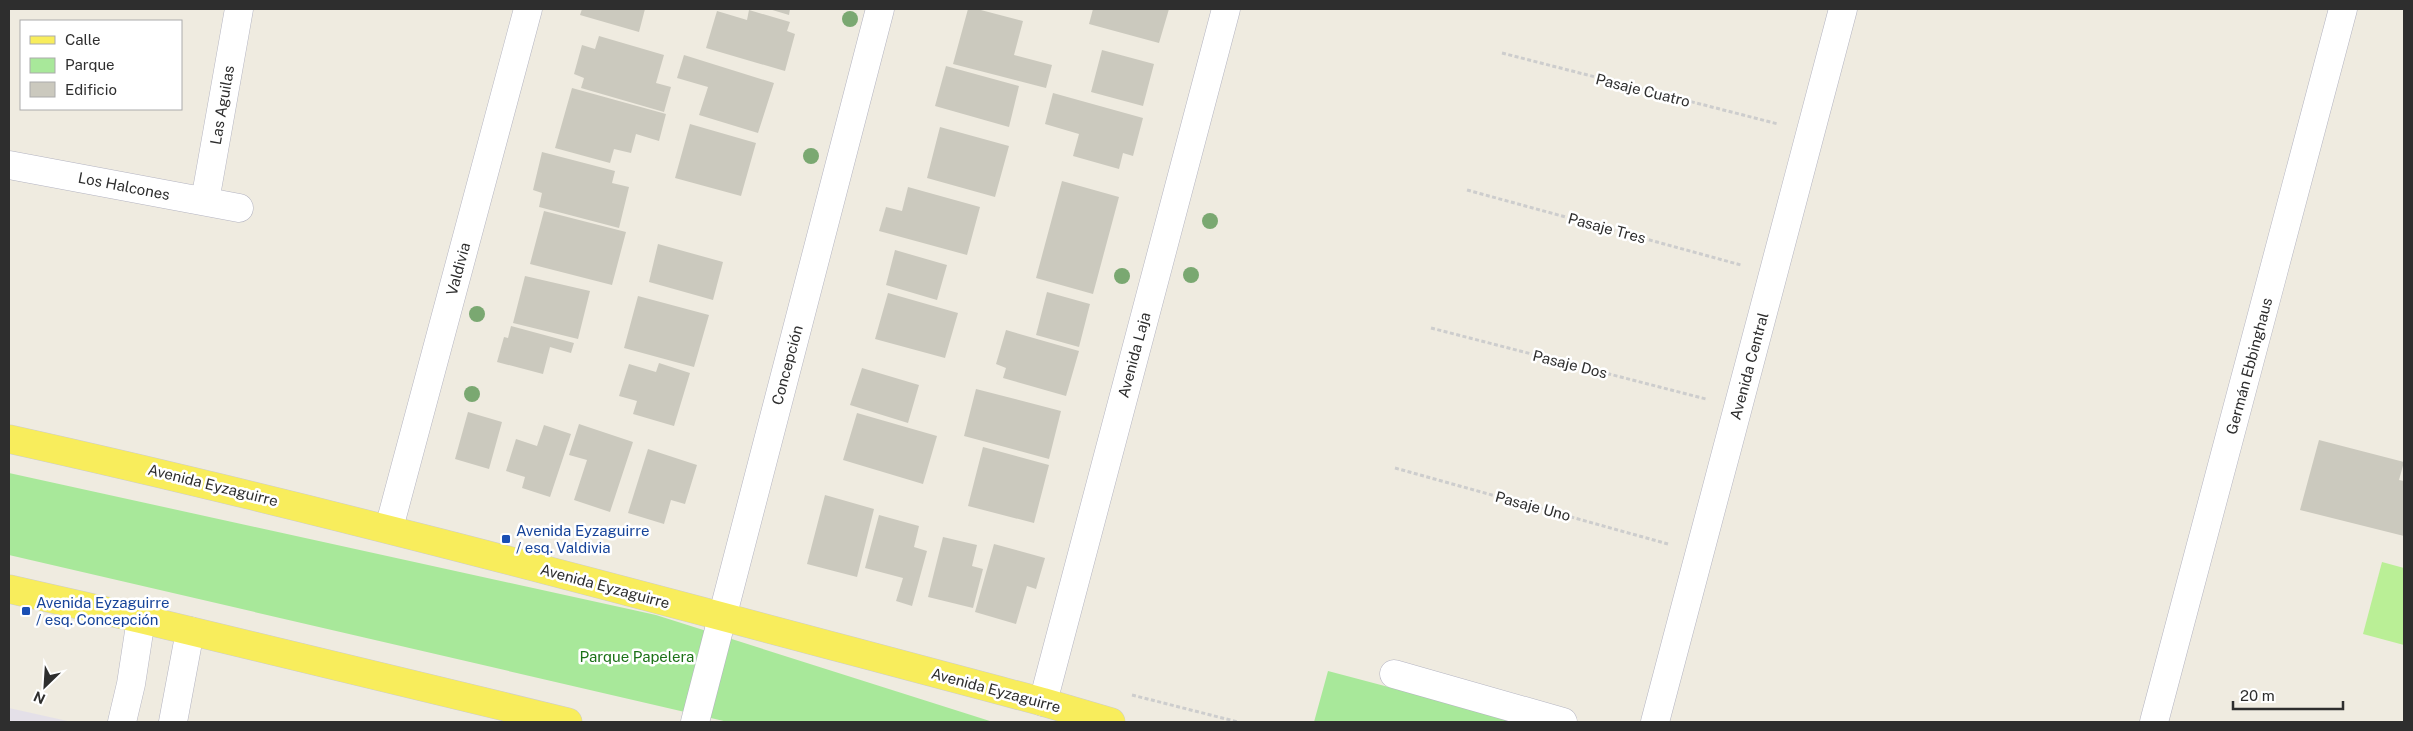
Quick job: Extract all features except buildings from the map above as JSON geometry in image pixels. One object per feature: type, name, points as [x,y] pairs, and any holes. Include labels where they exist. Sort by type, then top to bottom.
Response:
[{"type":"main road","name":"Avenida Eyzaguirre","points":[[9,439],[166,474],[389,528],[1043,702],[1111,722]]},
{"type":"main road","points":[[9,590],[141,619],[568,722]]},
{"type":"street","name":"Las Aguilas","points":[[205,201],[239,9]]},
{"type":"street","name":"Valdivia","points":[[389,528],[528,9]]},
{"type":"street","name":"Concepción","points":[[695,722],[880,9]]},
{"type":"street","name":"Avenida Laja","points":[[1043,702],[1226,9]]},
{"type":"street","name":"Avenida Central","points":[[1655,722],[1843,9]]},
{"type":"street","name":"Germán Ebbinghaus","points":[[2154,722],[2343,9]]},
{"type":"street","name":"Los Halcones","points":[[9,165],[239,208]]},
{"type":"street","points":[[122,722],[141,619]]},
{"type":"street","points":[[173,722],[190,631]]},
{"type":"street","points":[[1394,674],[1563,722]]},
{"type":"path","name":"Pasaje Cuatro","points":[[1502,53],[1784,126]]},
{"type":"path","name":"Pasaje Tres","points":[[1467,190],[1747,267]]},
{"type":"path","name":"Pasaje Dos","points":[[1431,328],[1709,400]]},
{"type":"path","name":"Pasaje Uno","points":[[1395,468],[1672,545]]},
{"type":"shaded area","points":[[9,708],[72,722],[9,722]]},
{"type":"green space","name":"Parque Papelera","points":[[9,473],[656,615],[993,722],[728,722],[9,555]]},
{"type":"green space","points":[[2382,562],[2404,568],[2404,645],[2363,634]]},
{"type":"green space","points":[[1328,671],[1521,722],[1314,722]]},
{"type":"place","name":"Avenida Eyzaguirre / esq. Valdivia","points":[[506,539]]},
{"type":"place","name":"Avenida Eyzaguirre / esq. Concepción","points":[[26,611]]}]
